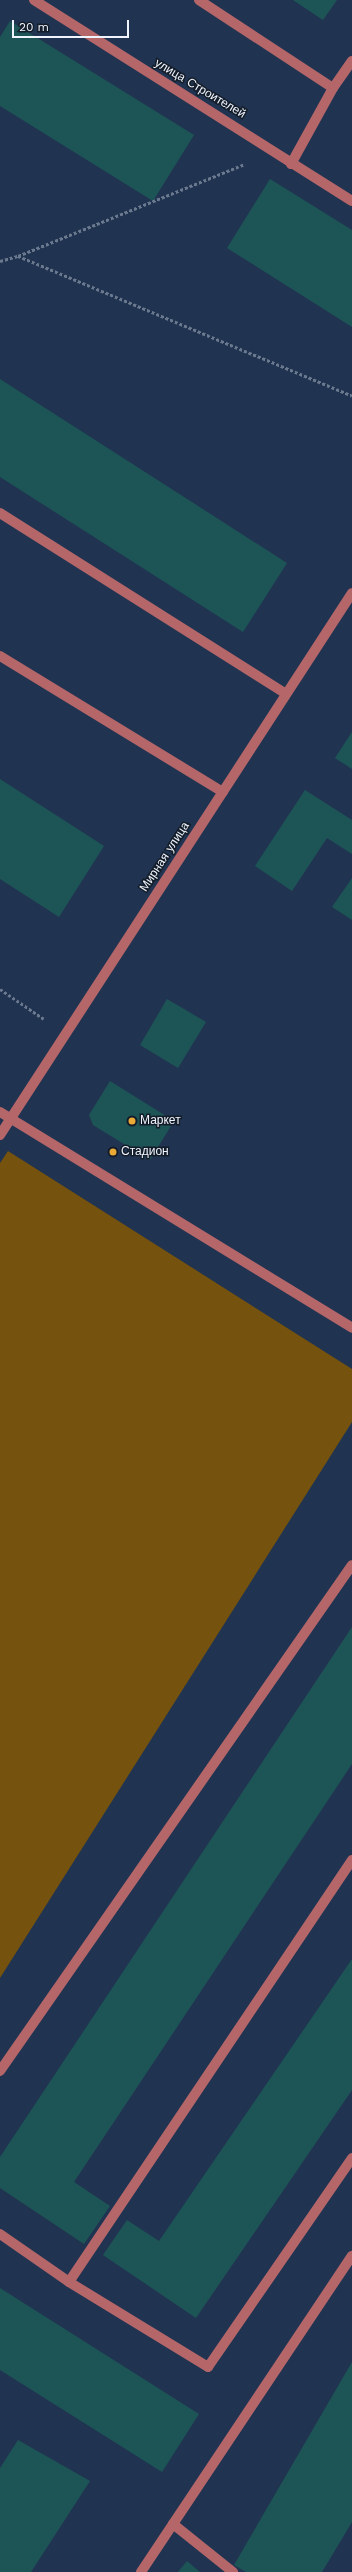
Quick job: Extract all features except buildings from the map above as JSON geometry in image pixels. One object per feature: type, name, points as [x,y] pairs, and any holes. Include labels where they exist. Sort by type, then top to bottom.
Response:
[{"type":"street","name":"улица Строителей","points":[[34,0],[277,151],[291,164],[352,201]]},
{"type":"street","points":[[199,0],[333,88]]},
{"type":"street","points":[[291,164],[333,88],[352,61]]},
{"type":"street","points":[[0,513],[286,694]]},
{"type":"street","name":"Мирная улица","points":[[0,1135],[352,593]]},
{"type":"street","points":[[0,656],[223,792]]},
{"type":"street","points":[[0,1112],[352,1327]]},
{"type":"street","points":[[0,2071],[352,1565]]},
{"type":"street","points":[[69,2282],[352,1860]]},
{"type":"street","points":[[0,2234],[69,2282],[208,2367],[352,2158]]},
{"type":"street","points":[[141,2572],[352,2256]]},
{"type":"street","points":[[173,2524],[233,2572]]},
{"type":"path","points":[[0,261],[18,256],[277,151]]},
{"type":"path","points":[[18,256],[352,396]]},
{"type":"path","points":[[0,989],[45,1020]]},
{"type":"shaded area","points":[[8,1151],[352,1369],[352,1422],[0,1978],[0,1163]]},
{"type":"place","name":"Маркет","points":[[132,1121]]},
{"type":"place","name":"Стадион","points":[[113,1152]]}]
